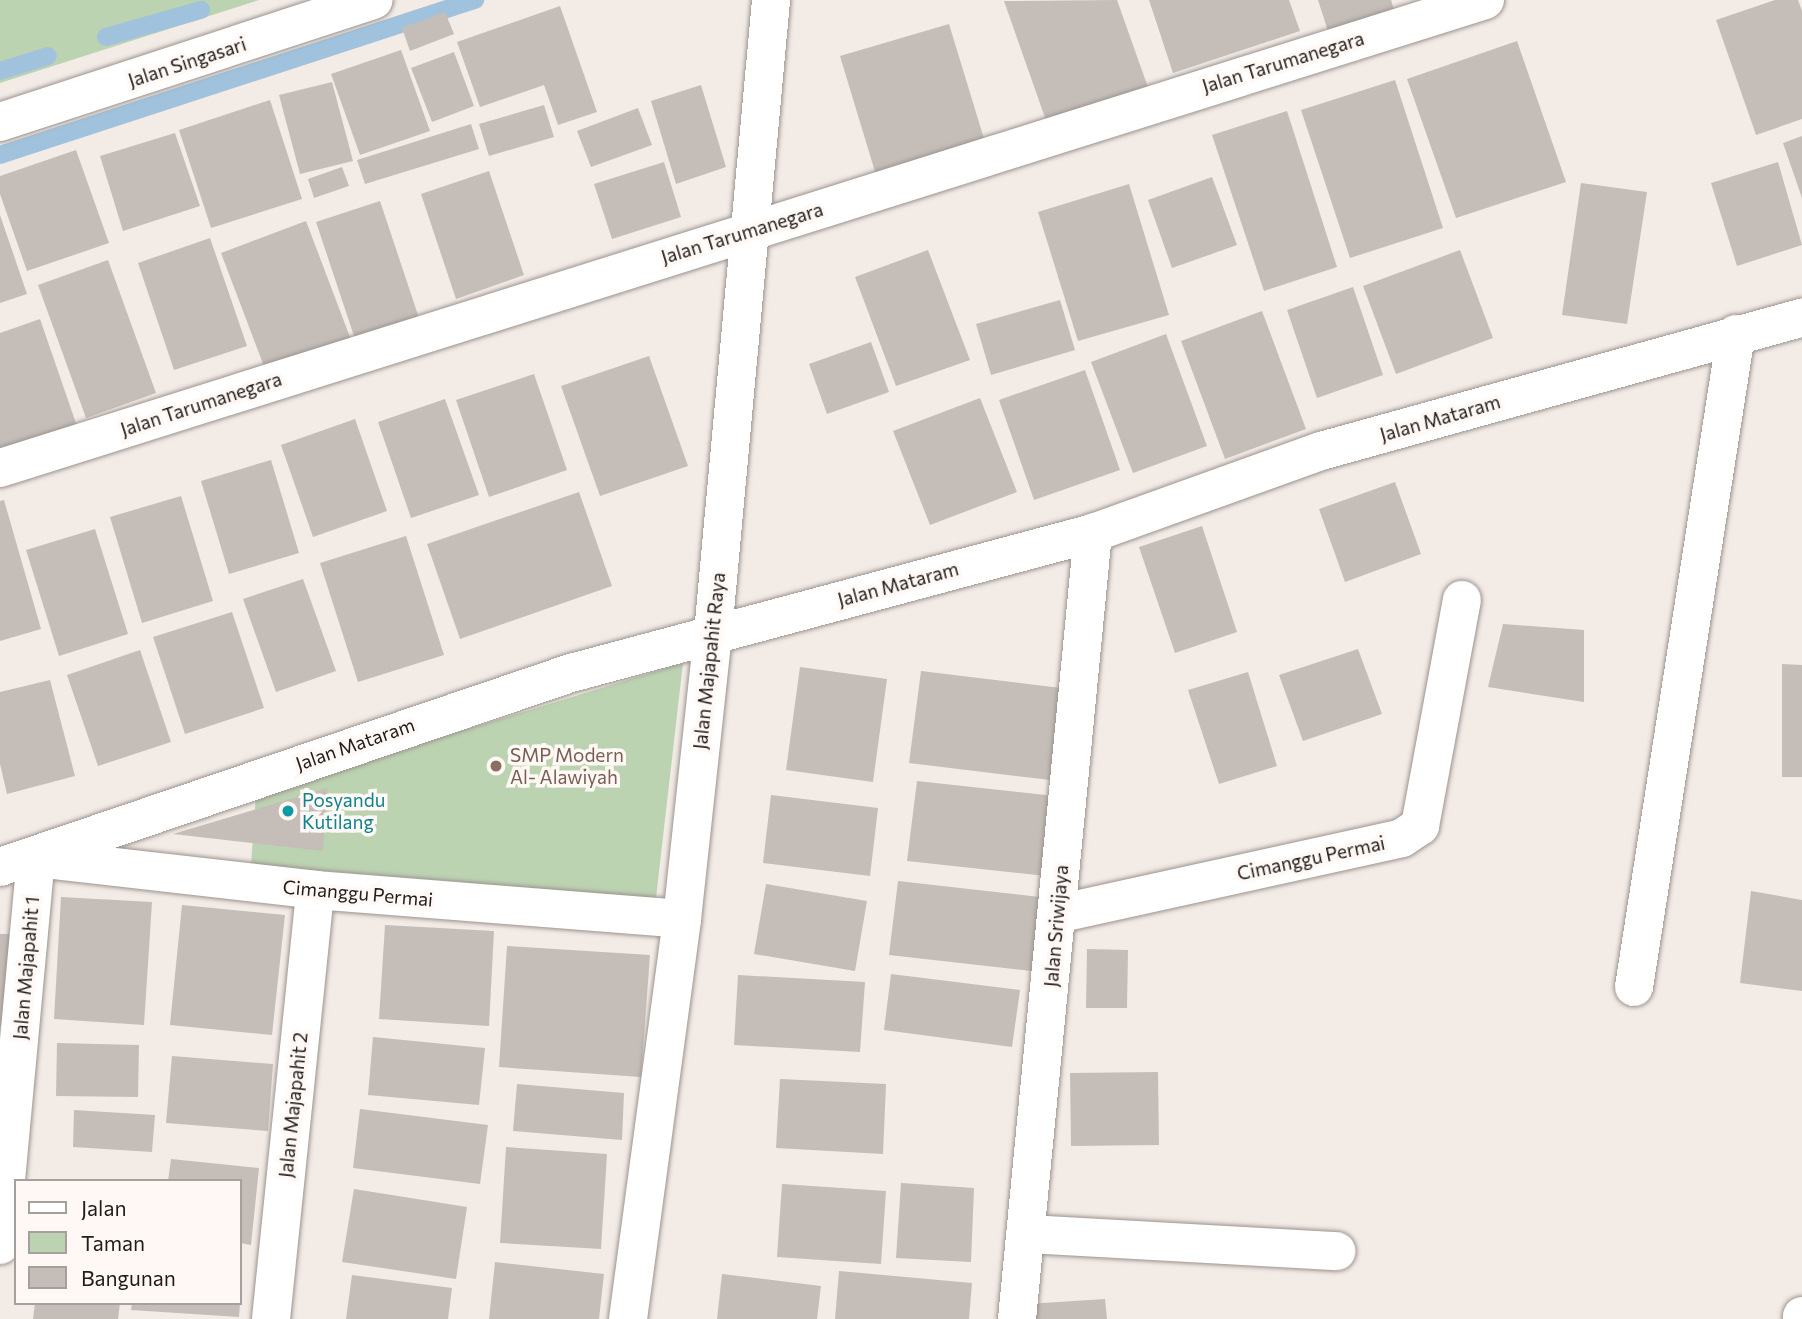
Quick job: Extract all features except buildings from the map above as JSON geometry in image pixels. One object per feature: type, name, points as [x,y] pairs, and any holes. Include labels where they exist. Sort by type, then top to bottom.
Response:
[{"type":"street","name":"Jalan Singasari","points":[[0,122],[374,0]]},
{"type":"street","name":"Jalan Majapahit Raya","points":[[628,1319],[682,919],[713,634],[747,232],[771,0]]},
{"type":"street","name":"Jalan Tarumanegara","points":[[0,468],[1485,0]]},
{"type":"street","name":"Jalan Mataram","points":[[18,862],[405,727],[713,634],[1093,533],[1321,451],[1735,334],[1802,318]]},
{"type":"street","points":[[1634,987],[1735,334]]},
{"type":"street","name":"Jalan Sriwijaya","points":[[1017,1319],[1029,1234],[1093,533]]},
{"type":"street","name":"Cimanggu Permai","points":[[1057,914],[1402,838],[1420,826],[1462,600]]},
{"type":"street","name":"Cimanggu Permai","points":[[18,862],[315,890],[682,919]]},
{"type":"street","name":"Jalan Majapahit 1","points":[[0,1245],[18,862]]},
{"type":"street","name":"Jalan Majapahit 2","points":[[271,1319],[315,890]]},
{"type":"street","points":[[1029,1234],[1336,1251]]},
{"type":"green space","points":[[0,0],[259,0],[0,83]]},
{"type":"green space","points":[[683,663],[656,898],[251,865],[256,794]]},
{"type":"waterway","points":[[0,155],[475,0]]},
{"type":"waterway","points":[[106,37],[201,10]]},
{"type":"waterway","points":[[0,71],[48,56]]},
{"type":"place","name":"SMP Modern Al- Alawiyah","points":[[496,766]]},
{"type":"place","name":"Posyandu Kutilang","points":[[288,811]]}]
